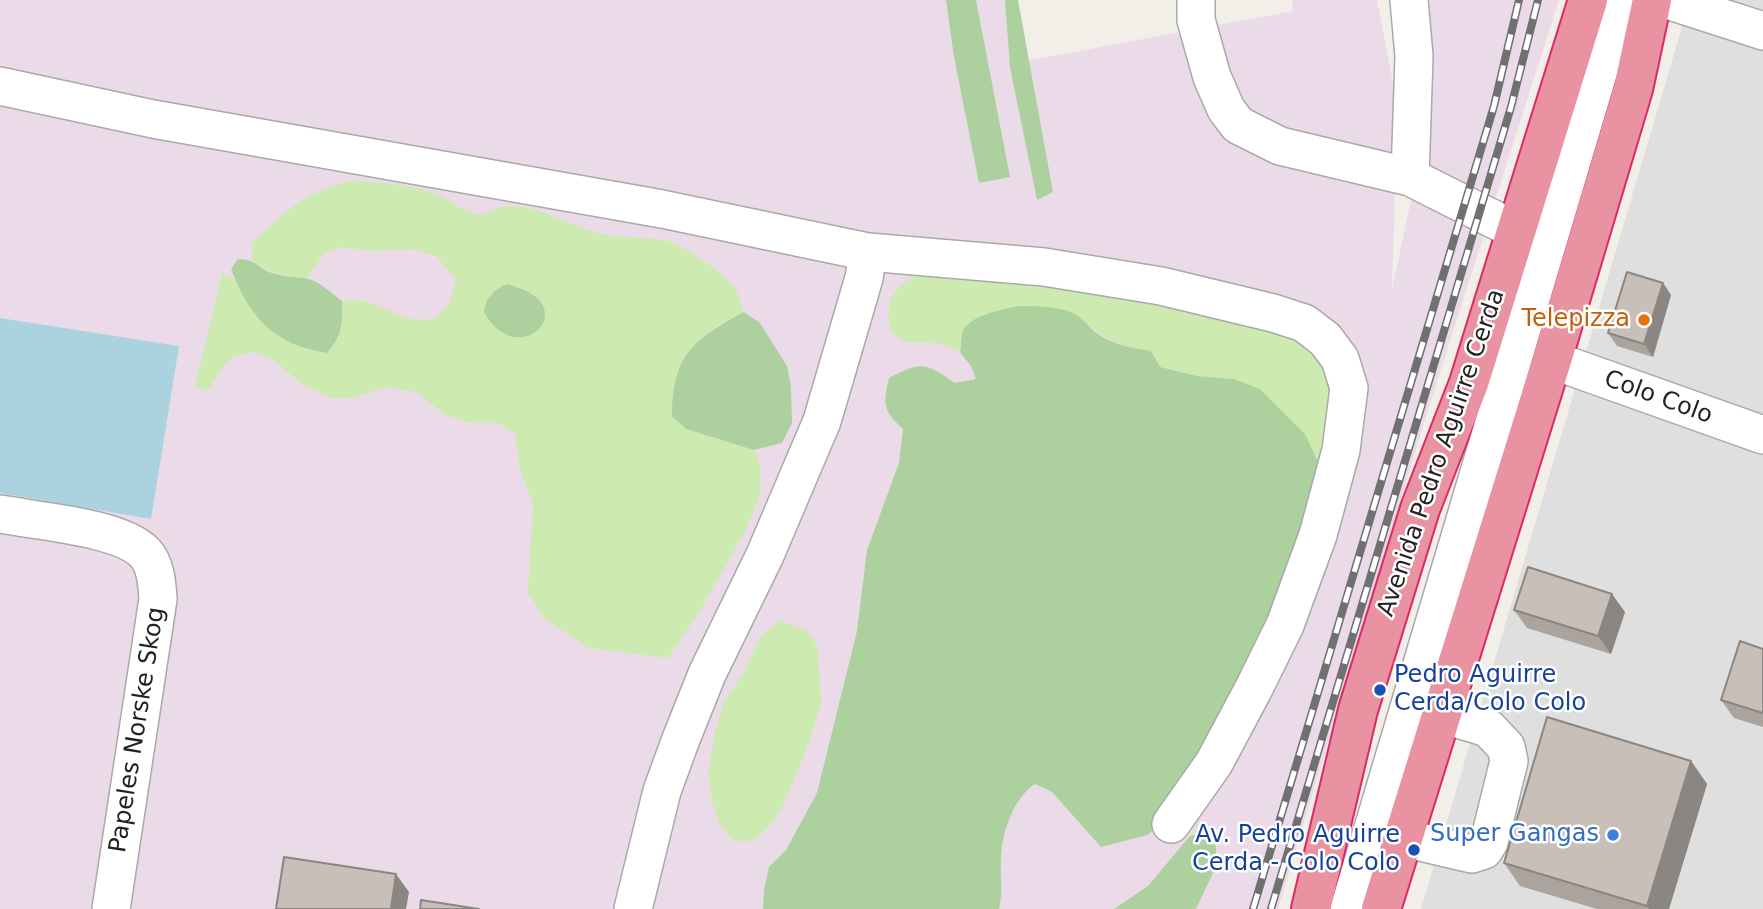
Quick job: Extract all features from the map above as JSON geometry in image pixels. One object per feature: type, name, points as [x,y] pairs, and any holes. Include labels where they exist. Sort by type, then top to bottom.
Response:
[{"type":"highway","name":"Avenida Pedro Aguirre Cerda","points":[[1311,909],[1346,753],[1369,672],[1407,548],[1469,383],[1588,0]]},
{"type":"highway","points":[[1381,909],[1552,360],[1633,89],[1653,0]]},
{"type":"street","points":[[1196,0],[1196,20],[1212,77],[1226,109],[1238,125],[1280,146],[1410,177],[1517,230]]},
{"type":"street","points":[[1409,0],[1414,56],[1410,177]]},
{"type":"street","points":[[1349,909],[1620,0]]},
{"type":"street","points":[[1667,0],[1763,31]]},
{"type":"street","points":[[0,86],[153,118],[662,209],[868,251],[1044,268],[1161,286],[1304,323],[1325,339],[1340,359],[1349,387],[1340,450],[1318,535],[1284,625],[1254,688],[1214,763],[1171,824]]},
{"type":"street","points":[[633,909],[662,791],[681,739],[707,674],[765,555],[822,421],[864,278],[868,251]]},
{"type":"street","name":"Colo Colo","points":[[1552,360],[1763,435]]},
{"type":"street","name":"Papeles Norske Skog","points":[[0,514],[104,532],[129,541],[146,554],[156,574],[158,599],[111,909]]},
{"type":"street","points":[[1403,838],[1472,854],[1484,850],[1489,842],[1509,761],[1506,747],[1488,728],[1441,714]]},
{"type":"shaded area","points":[[0,0],[1014,0],[1026,61],[1293,11],[1292,0],[1377,0],[1398,109],[1392,289],[1421,154],[1424,0],[1559,0],[1423,426],[1278,909],[0,909]]},
{"type":"shaded area","points":[[1690,0],[1763,0],[1763,909],[1421,909]]},
{"type":"green space","points":[[946,0],[976,0],[1010,177],[979,183],[954,57]]},
{"type":"green space","points":[[1005,0],[1018,0],[1053,192],[1037,200],[1010,67]]},
{"type":"green space","points":[[349,181],[420,189],[476,214],[484,215],[496,208],[510,206],[525,207],[604,234],[669,241],[708,263],[733,286],[744,312],[709,331],[683,358],[686,429],[754,450],[760,464],[761,493],[745,532],[698,614],[668,658],[589,648],[544,618],[528,593],[533,504],[520,470],[515,433],[498,423],[473,423],[447,416],[416,392],[385,387],[356,397],[333,399],[303,385],[271,358],[256,352],[234,356],[225,364],[208,390],[195,386],[222,273],[235,279],[251,308],[270,330],[295,345],[327,353],[336,341],[340,329],[342,301],[370,303],[410,319],[433,319],[449,305],[456,279],[436,256],[413,249],[370,251],[342,247],[324,254],[307,278],[278,274],[252,260],[251,244],[284,213],[318,192]]},
{"type":"green space","points":[[238,259],[250,261],[276,274],[315,281],[342,301],[340,329],[336,341],[327,353],[292,343],[266,326],[238,286],[231,269]]},
{"type":"green space","points":[[917,273],[1042,286],[1084,284],[1282,333],[1328,360],[1339,373],[1320,476],[1233,379],[1197,376],[1160,367],[1151,351],[1129,347],[1112,340],[1079,316],[962,332],[960,352],[940,344],[901,339],[890,331],[890,303],[896,291]]},
{"type":"green space","points":[[507,284],[534,296],[544,308],[545,318],[540,328],[532,334],[521,337],[508,335],[496,327],[484,312],[491,295]]},
{"type":"green space","points":[[1017,306],[1048,307],[1071,312],[1110,341],[1151,351],[1160,367],[1197,376],[1234,379],[1260,389],[1305,434],[1317,460],[1320,476],[1298,568],[1170,814],[1148,835],[1101,847],[1052,792],[1035,784],[1021,798],[1006,827],[1002,848],[999,909],[763,909],[769,867],[786,850],[817,793],[857,631],[867,550],[899,463],[903,429],[886,406],[889,378],[923,366],[937,371],[955,383],[976,379],[971,366],[960,352],[965,328],[977,318]]},
{"type":"green space","points":[[744,312],[760,323],[787,366],[791,387],[792,423],[782,443],[754,450],[686,429],[672,416],[676,378],[689,352],[711,331]]},
{"type":"green space","points":[[779,620],[807,631],[818,648],[821,703],[810,740],[783,806],[769,827],[752,841],[735,841],[721,827],[713,806],[708,773],[715,732],[724,702],[740,678],[760,638]]},
{"type":"green space","points":[[1204,831],[1216,846],[1216,867],[1196,909],[1114,909],[1148,886],[1190,836]]},
{"type":"water","points":[[0,318],[179,346],[151,519],[0,493]]},
{"type":"building","points":[[1627,272],[1663,283],[1644,344],[1608,333]]},
{"type":"building","points":[[1528,567],[1612,594],[1598,636],[1514,610]]},
{"type":"building","points":[[1740,641],[1763,649],[1763,713],[1721,700]]},
{"type":"building","name":"Super Gangas","points":[[1547,717],[1691,761],[1647,906],[1504,863]]},
{"type":"building","points":[[284,857],[396,874],[391,909],[276,909]]},
{"type":"building","points":[[421,900],[479,909],[420,909]]},
{"type":"railway","points":[[1253,909],[1494,106],[1519,0]]},
{"type":"railway","points":[[1271,909],[1511,107],[1538,0]]},
{"type":"place","name":"Telepizza","points":[[1644,320]]},
{"type":"place","name":"Pedro Aguirre Cerda/Colo Colo","points":[[1380,690]]},
{"type":"place","name":"Super Gangas","points":[[1613,835]]},
{"type":"place","name":"Av. Pedro Aguirre Cerda - Colo Colo","points":[[1414,850]]}]
